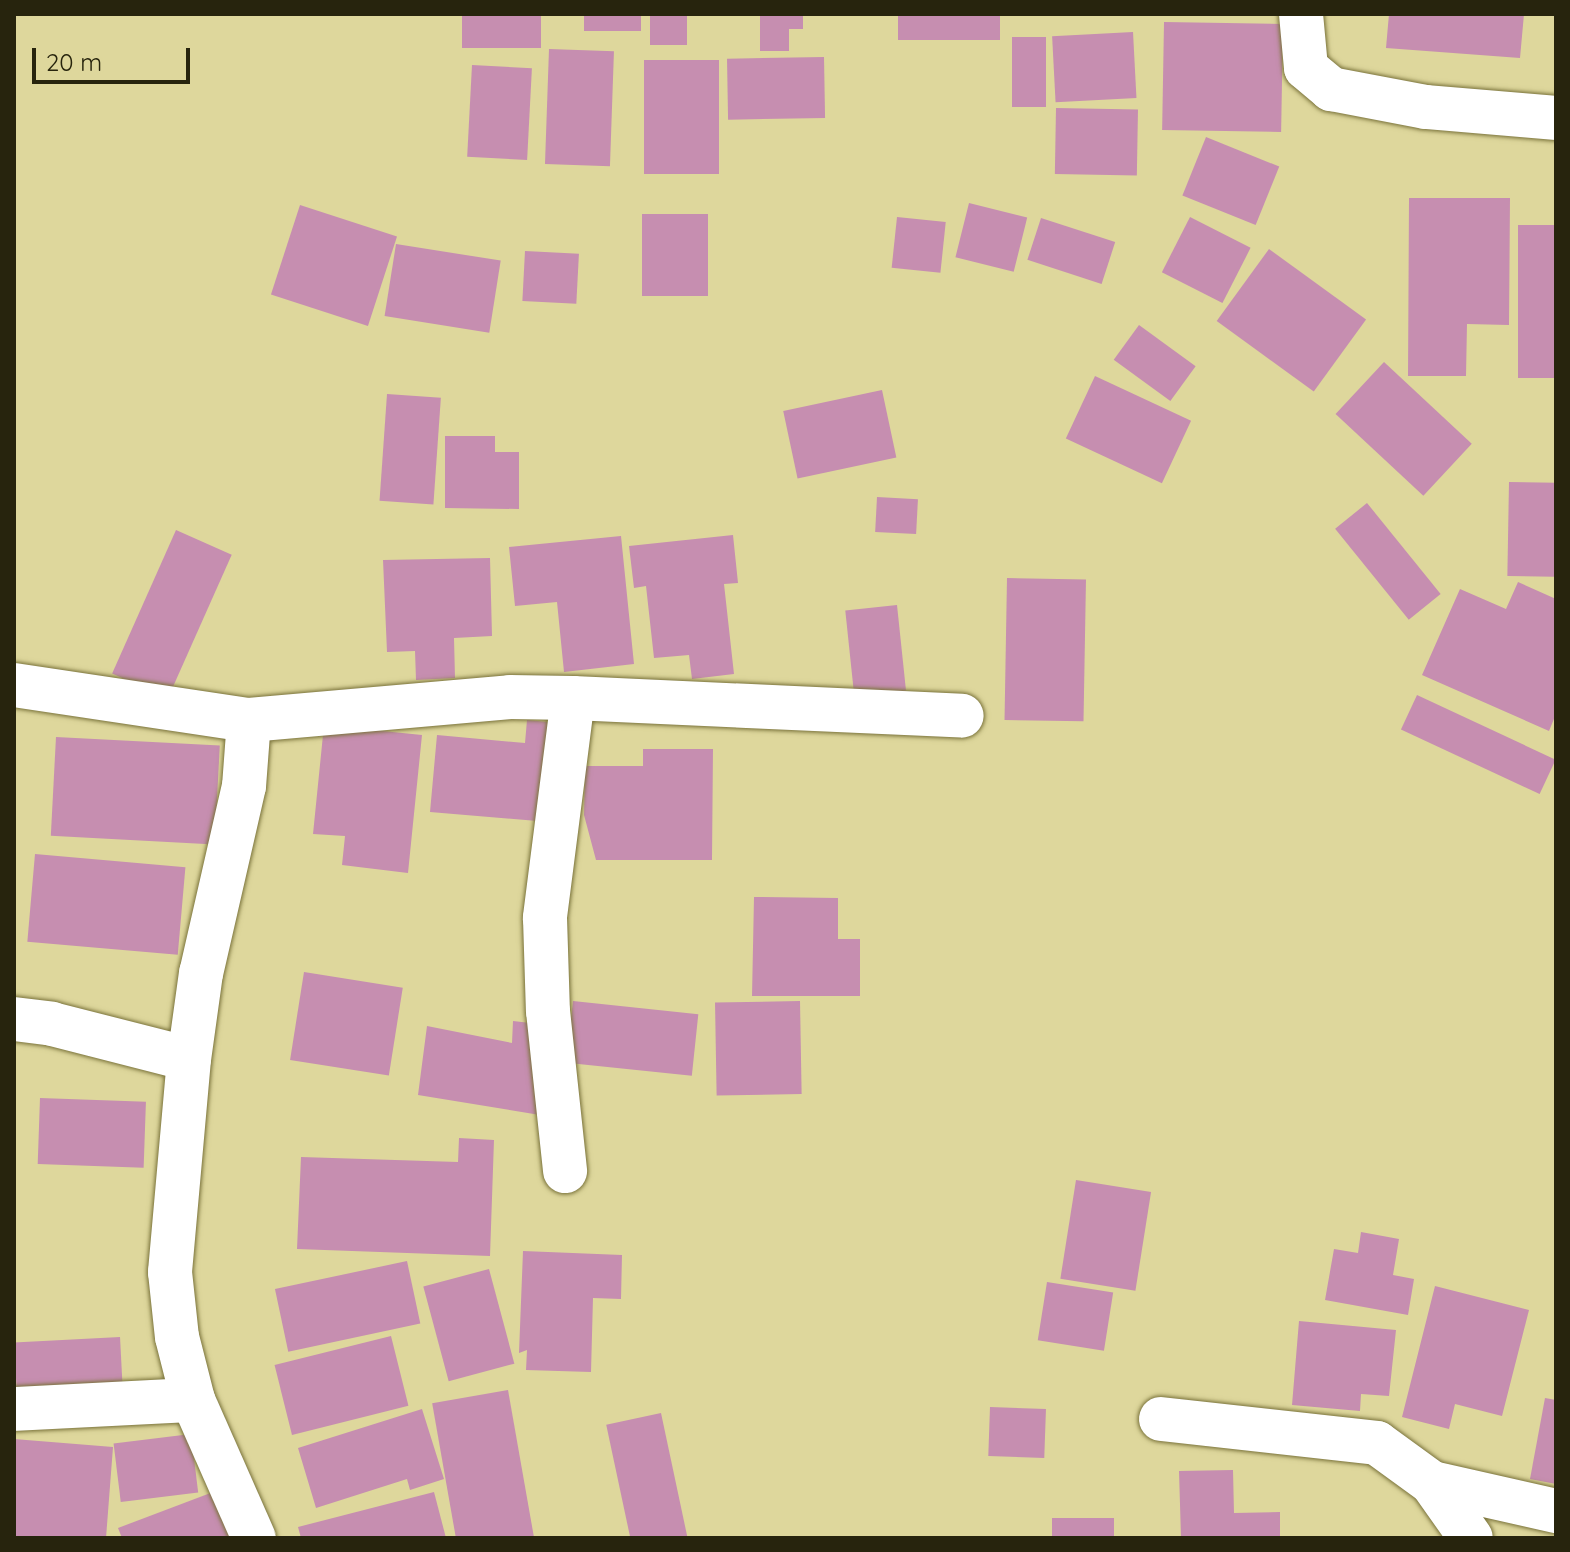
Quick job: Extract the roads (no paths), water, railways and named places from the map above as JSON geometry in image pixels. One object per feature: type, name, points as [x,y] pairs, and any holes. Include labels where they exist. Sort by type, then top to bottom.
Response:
[{"type":"street","points":[[1301,14],[1306,68],[1331,89],[1426,107],[1556,118]]},
{"type":"street","points":[[14,685],[249,720],[510,697],[962,716]]},
{"type":"street","points":[[565,1171],[548,1011],[545,918],[573,698]]},
{"type":"street","points":[[249,720],[244,786],[212,921],[189,1059],[170,1272],[177,1337],[193,1400],[254,1538]]},
{"type":"street","points":[[14,1019],[52,1024],[189,1059]]},
{"type":"street","points":[[14,1409],[193,1400]]},
{"type":"street","points":[[1161,1419],[1377,1443],[1432,1483],[1471,1538]]},
{"type":"street","points":[[1432,1483],[1556,1511]]}]
